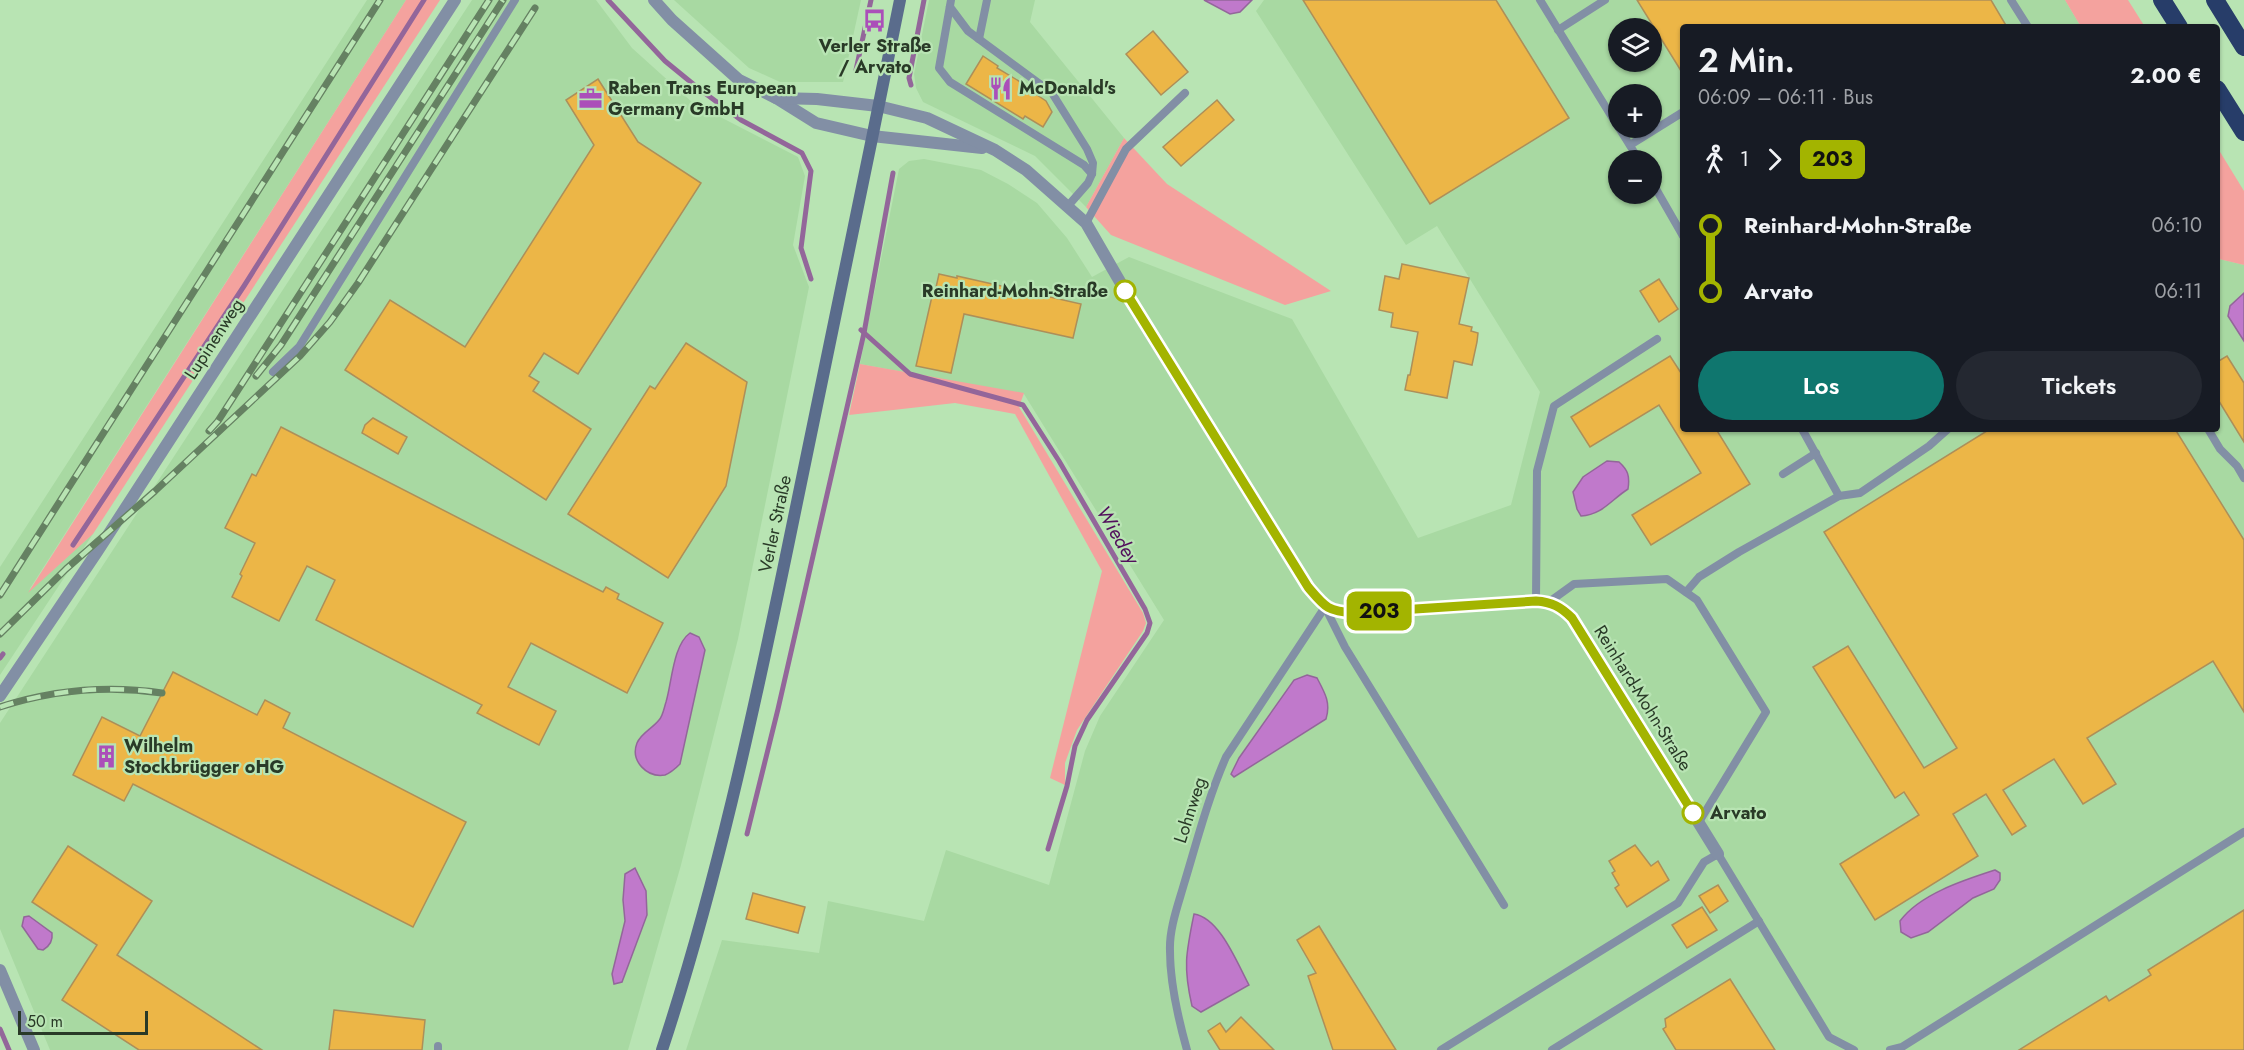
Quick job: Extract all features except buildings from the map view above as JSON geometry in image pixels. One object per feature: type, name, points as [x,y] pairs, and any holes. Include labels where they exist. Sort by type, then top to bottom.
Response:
[{"type":"highway","points":[[2162,0],[2177,24]]},
{"type":"highway","points":[[2215,0],[2244,47]]},
{"type":"highway","points":[[2220,94],[2244,132]]},
{"type":"main road","name":"Verler Straße","points":[[662,1050],[705,905],[764,661],[900,0]]},
{"type":"street","name":"Lupinenweg","points":[[0,696],[97,552],[455,0]]},
{"type":"street","points":[[654,0],[672,20],[739,80],[776,98],[816,123],[873,136],[995,150]]},
{"type":"street","points":[[776,98],[818,99],[878,106],[927,118],[995,150],[1026,170],[1086,223],[1145,325],[1308,587],[1325,607],[1339,612],[1354,613],[1542,601]]},
{"type":"street","name":"Reinhard-Mohn-Straße","points":[[1542,601],[1562,608],[1572,618],[1718,854]]},
{"type":"street","points":[[0,970],[34,1050]]},
{"type":"lane","points":[[273,372],[299,346],[515,0]]},
{"type":"lane","points":[[979,39],[987,0]]},
{"type":"lane","points":[[1540,0],[1608,110]]},
{"type":"lane","points":[[1558,30],[1605,0]]},
{"type":"lane","points":[[2011,0],[2026,24]]},
{"type":"lane","points":[[951,3],[968,31],[1052,93],[1087,149],[1093,163],[1092,174],[1088,183],[1067,207]]},
{"type":"lane","points":[[951,3],[939,68],[942,74],[950,82],[1084,165],[1092,174]]},
{"type":"lane","points":[[1086,223],[1126,149],[1185,93]]},
{"type":"lane","points":[[1630,145],[1680,114]]},
{"type":"lane","points":[[1626,138],[1633,150]]},
{"type":"lane","points":[[1662,199],[1680,231]]},
{"type":"lane","points":[[1657,339],[1554,406],[1537,471],[1542,601],[1574,584],[1667,579],[1697,600],[1766,712],[1699,822]]},
{"type":"lane","points":[[1804,432],[1839,496]]},
{"type":"lane","points":[[1686,592],[1699,577],[1738,552],[1839,496],[1860,493],[1929,446],[1945,432]]},
{"type":"lane","points":[[2210,432],[2220,449],[2237,466],[2244,478]]},
{"type":"lane","points":[[1784,474],[1816,453]]},
{"type":"lane","points":[[1325,607],[1340,638],[1504,905]]},
{"type":"lane","name":"Lohnweg","points":[[1187,1050],[1172,982],[1170,948],[1178,908],[1197,840],[1216,780],[1226,757],[1325,607]]},
{"type":"lane","points":[[1890,1050],[1902,1047],[2244,832]]},
{"type":"lane","points":[[1441,1050],[1678,903],[1704,862],[1718,854],[1829,1037],[1854,1050]]},
{"type":"lane","points":[[1552,1050],[1759,921]]},
{"type":"shaded area","points":[[367,0],[406,0],[29,590],[93,534],[0,675],[0,567]]},
{"type":"shaded area","points":[[406,0],[440,0],[93,534],[28,593]]},
{"type":"shaded area","points":[[472,0],[596,0],[632,48],[693,103],[798,157],[805,176],[793,245],[809,287],[738,639],[681,865],[628,1050],[50,1050],[0,929],[0,723]]},
{"type":"shaded area","points":[[674,0],[861,0],[843,82],[780,82],[749,68]]},
{"type":"shaded area","points":[[929,0],[1035,0],[1030,22],[1124,138],[1086,207],[1035,156],[923,102],[916,88],[914,74]]},
{"type":"shaded area","points":[[1204,0],[1252,0],[1240,12],[1230,14]]},
{"type":"shaded area","points":[[1264,0],[2065,0],[2079,24],[1680,24],[1680,432],[2220,432],[2220,259],[2244,265],[2244,1050],[686,1050],[722,940],[819,953],[828,901],[924,921],[946,850],[1049,885],[1085,751],[1100,716],[1164,620],[1024,394],[860,364],[899,169],[909,161],[924,159],[981,170],[1008,184],[1037,203],[1067,238],[1092,277],[1129,257],[1292,319],[1418,538],[1511,505],[1540,392],[1437,226],[1406,245],[1256,11]]},
{"type":"shaded area","points":[[2065,0],[2128,0],[2143,24],[2079,24]]},
{"type":"shaded area","points":[[1124,138],[1167,184],[1331,291],[1285,305],[1111,235],[1086,207]]},
{"type":"shaded area","points":[[2220,152],[2244,191],[2244,265],[2220,259]]},
{"type":"shaded area","points":[[2244,293],[2244,341],[2228,316],[2230,306]]},
{"type":"shaded area","points":[[860,364],[1024,393],[1019,407],[1143,613],[1146,623],[1143,631],[1077,730],[1065,763],[1065,785],[1050,778],[1102,571],[1015,414],[955,403],[849,415]]},
{"type":"shaded area","points":[[1607,461],[1619,462],[1624,468],[1628,474],[1628,489],[1601,510],[1581,516],[1573,492],[1583,477]]},
{"type":"shaded area","points":[[690,633],[699,637],[705,650],[680,764],[665,775],[652,774],[638,762],[635,750],[641,736],[662,716],[680,646]]},
{"type":"shaded area","points":[[1307,675],[1317,678],[1325,693],[1328,708],[1326,719],[1234,777],[1231,774],[1239,758],[1294,680]]},
{"type":"shaded area","points":[[635,868],[646,891],[647,915],[622,982],[614,984],[612,974],[625,921],[623,900],[625,874]]},
{"type":"shaded area","points":[[1995,870],[2000,873],[2000,880],[1994,889],[1973,898],[1928,932],[1911,938],[1901,932],[1900,921],[1919,903],[1943,889]]},
{"type":"shaded area","points":[[1194,914],[1203,917],[1220,932],[1249,985],[1201,1012],[1192,1006],[1187,981],[1187,950]]},
{"type":"shaded area","points":[[29,916],[52,933],[48,947],[43,950],[38,949],[22,926],[24,917]]},
{"type":"waterway","points":[[73,545],[244,286],[424,0]]},
{"type":"waterway","name":"Wiedey","points":[[608,0],[665,61],[698,88],[741,120],[802,153],[811,171],[801,248],[811,279]]},
{"type":"waterway","points":[[856,70],[871,0]]},
{"type":"waterway","points":[[911,85],[909,78],[924,0]]},
{"type":"waterway","points":[[747,834],[864,333],[893,173]]},
{"type":"waterway","name":"Wiedey","points":[[861,330],[910,374],[1023,405],[1059,461],[1145,609],[1150,623],[1147,633],[1087,720],[1075,746],[1067,786],[1048,849]]},
{"type":"waterway","points":[[0,658],[3,654]]},
{"type":"waterway","points":[[0,1029],[9,1050]]},
{"type":"railway","points":[[0,595],[380,0]]},
{"type":"railway","points":[[209,431],[218,421],[489,0]]},
{"type":"railway","points":[[256,376],[281,345],[503,0]]},
{"type":"railway","points":[[0,634],[66,569],[155,491],[300,356],[330,322],[358,283],[535,8]]},
{"type":"railway","points":[[0,707],[60,693],[100,689],[162,693]]},
{"type":"bus line","name":"203","points":[[1125,291],[1308,587],[1325,607],[1339,612],[1354,613],[1536,601],[1549,602],[1562,608],[1572,618],[1693,813]]},
{"type":"place","name":"Verler Straße / Arvato","points":[[875,20]]},
{"type":"place","name":"McDonald's","points":[[1001,88]]},
{"type":"place","name":"Raben Trans European Germany GmbH","points":[[590,98]]},
{"type":"place","name":"Reinhard-Mohn-Straße","points":[[1125,291]]},
{"type":"place","name":"Wilhelm Stockbrügger oHG","points":[[106,756]]},
{"type":"place","name":"Arvato","points":[[1693,813]]}]
